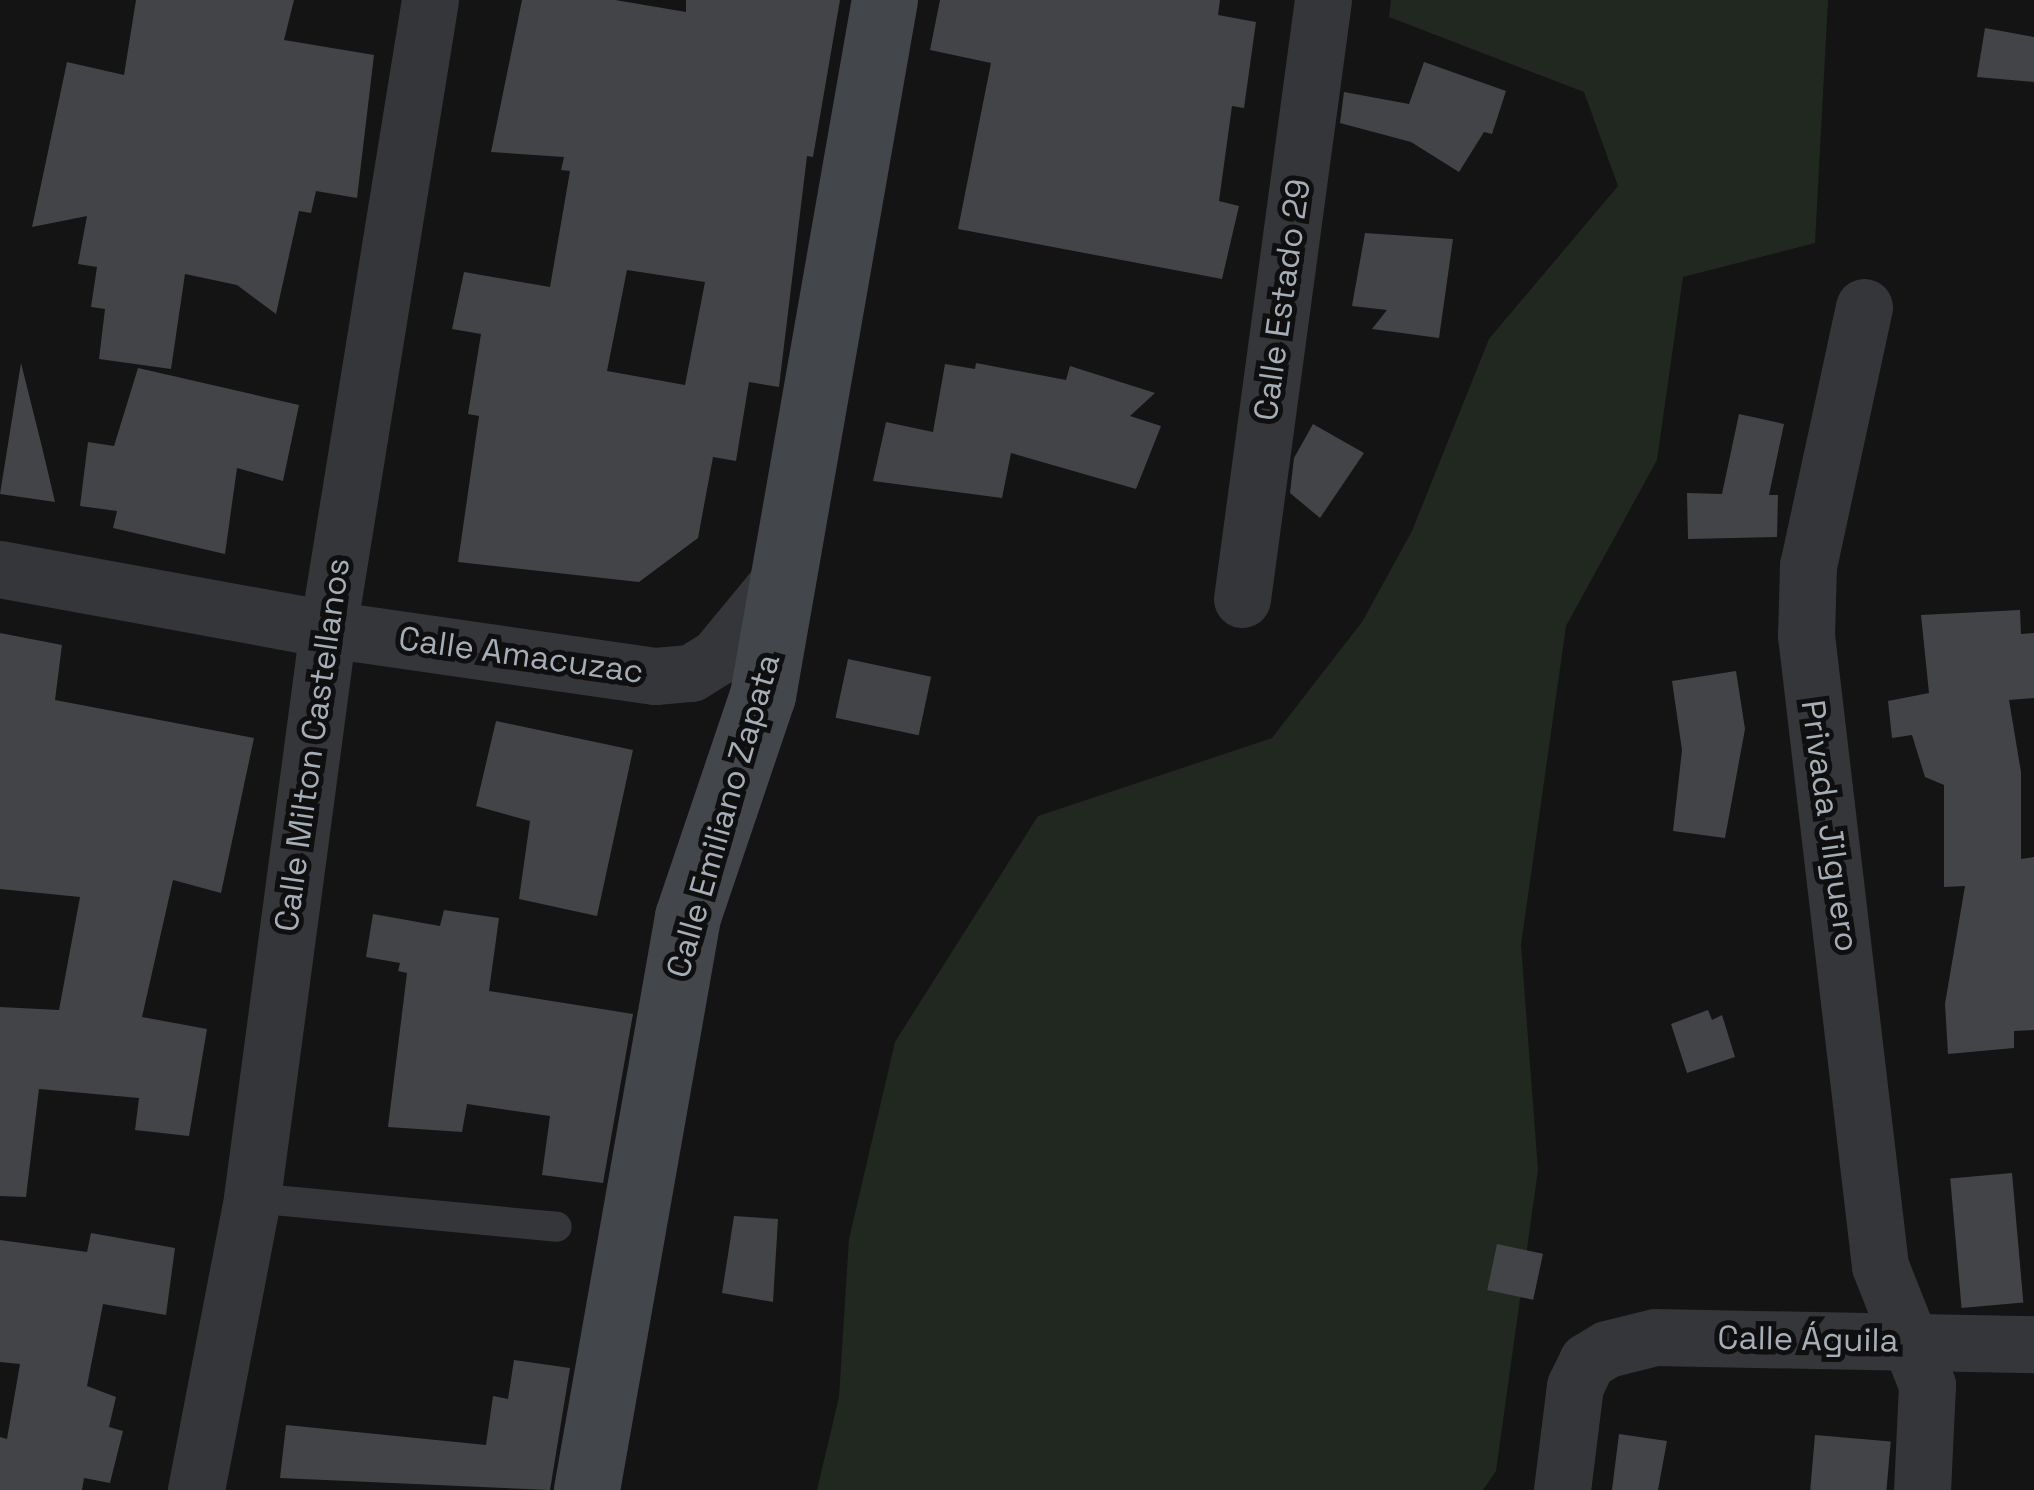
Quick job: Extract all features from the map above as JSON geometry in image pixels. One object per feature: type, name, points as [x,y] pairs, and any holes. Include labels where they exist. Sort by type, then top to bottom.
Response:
[{"type":"street","name":"Calle Milton Castellanos","points":[[196,1490],[252,1198],[328,629],[430,0]]},
{"type":"street","name":"Calle Emiliano Zapata","points":[[587,1490],[688,917],[763,697],[788,572],[885,0]]},
{"type":"street","name":"Calle Estado 29","points":[[1242,599],[1323,0]]},
{"type":"street","name":"Privada Jilguero","points":[[1864,307],[1808,565],[1806,635],[1880,1266],[1927,1385],[1922,1490]]},
{"type":"street","name":"Calle Amacuzac","points":[[0,569],[328,629],[656,676],[691,673],[717,657],[788,572]]},
{"type":"street","name":"Calle Águila","points":[[1562,1490],[1575,1386],[1587,1360],[1655,1336],[2034,1344]]},
{"type":"lane","points":[[252,1198],[556,1227]]},
{"type":"shaded area","points":[[1391,0],[1828,0],[1815,243],[1683,277],[1657,460],[1566,626],[1521,945],[1538,1170],[1496,1471],[1483,1490],[817,1490],[839,1397],[849,1239],[895,1042],[1038,816],[1272,738],[1362,622],[1412,531],[1489,339],[1618,186],[1584,92],[1389,17]]},
{"type":"building","points":[[136,0],[294,0],[284,40],[374,55],[357,198],[316,191],[311,213],[299,211],[276,314],[237,285],[185,274],[171,369],[99,359],[105,309],[91,307],[97,267],[78,264],[87,216],[32,227],[67,62],[124,75]]},
{"type":"building","points":[[522,0],[615,0],[686,12],[686,0],[840,0],[813,157],[807,156],[779,387],[749,382],[736,461],[713,457],[698,538],[639,582],[458,562],[479,416],[468,414],[481,334],[452,329],[464,272],[550,287],[570,171],[561,170],[564,157],[491,152]],"holes":[[[627,270],[705,282],[685,385],[607,371]]]},
{"type":"building","points":[[940,0],[1220,0],[1218,15],[1256,22],[1244,108],[1232,106],[1219,201],[1239,206],[1222,279],[958,229],[991,63],[930,50]]},
{"type":"building","points":[[1985,28],[2034,37],[2034,82],[1977,77]]},
{"type":"building","points":[[1424,62],[1506,91],[1492,134],[1484,132],[1459,172],[1411,142],[1340,123],[1344,92],[1409,104]]},
{"type":"building","points":[[1365,233],[1453,239],[1439,338],[1372,329],[1387,310],[1352,306]]},
{"type":"building","points":[[21,363],[42,447],[55,502],[0,494]]},
{"type":"building","points":[[976,363],[1066,380],[1070,366],[1155,393],[1130,416],[1161,426],[1136,489],[1011,453],[1002,498],[873,481],[886,422],[933,432],[945,364],[975,369]]},
{"type":"building","points":[[138,368],[299,405],[283,481],[237,468],[225,554],[113,528],[117,511],[80,506],[88,442],[114,446]]},
{"type":"building","points":[[1739,414],[1784,424],[1769,495],[1778,495],[1777,537],[1688,539],[1687,493],[1722,494]]},
{"type":"building","points":[[1313,424],[1364,453],[1320,518],[1290,493],[1294,458]]},
{"type":"building","points":[[2020,610],[2021,634],[2034,633],[2034,698],[2009,700],[2021,772],[2021,859],[2034,857],[2034,1030],[2014,1031],[2014,1048],[1948,1054],[1945,1004],[1965,886],[1944,887],[1944,785],[1925,777],[1912,735],[1892,738],[1888,701],[1929,693],[1921,615]]},
{"type":"building","points":[[0,633],[62,645],[55,700],[254,738],[221,893],[173,880],[142,1017],[207,1029],[189,1136],[135,1130],[139,1098],[39,1089],[26,1197],[0,1196],[0,1007],[59,1010],[80,897],[0,889]]},
{"type":"building","points":[[848,659],[931,677],[919,735],[836,718]]},
{"type":"building","points":[[1736,671],[1745,729],[1725,838],[1673,831],[1682,750],[1672,681]]},
{"type":"building","points":[[496,721],[633,750],[597,916],[519,899],[530,821],[476,806]]},
{"type":"building","points":[[444,910],[499,918],[489,991],[633,1014],[603,1183],[542,1175],[550,1116],[467,1104],[462,1132],[388,1127],[407,973],[398,971],[400,963],[366,957],[373,914],[440,926]]},
{"type":"building","points":[[1708,1010],[1712,1020],[1722,1015],[1735,1057],[1687,1073],[1671,1024]]},
{"type":"building","points":[[2012,1173],[2023,1303],[1962,1308],[1950,1178]]},
{"type":"building","points":[[734,1216],[778,1219],[773,1302],[722,1293]]},
{"type":"building","points":[[91,1233],[175,1248],[166,1315],[103,1304],[87,1386],[116,1397],[109,1427],[123,1431],[110,1483],[84,1478],[82,1490],[0,1490],[0,1437],[7,1439],[20,1364],[0,1362],[0,1240],[87,1252]]},
{"type":"building","points":[[1497,1244],[1543,1254],[1533,1300],[1487,1290]]},
{"type":"building","points":[[514,1360],[570,1368],[550,1490],[280,1478],[286,1425],[486,1445],[493,1396],[508,1399]]},
{"type":"building","points":[[1619,1434],[1667,1441],[1658,1490],[1612,1490]]},
{"type":"building","points":[[1815,1435],[1891,1442],[1886,1490],[1810,1490]]}]
